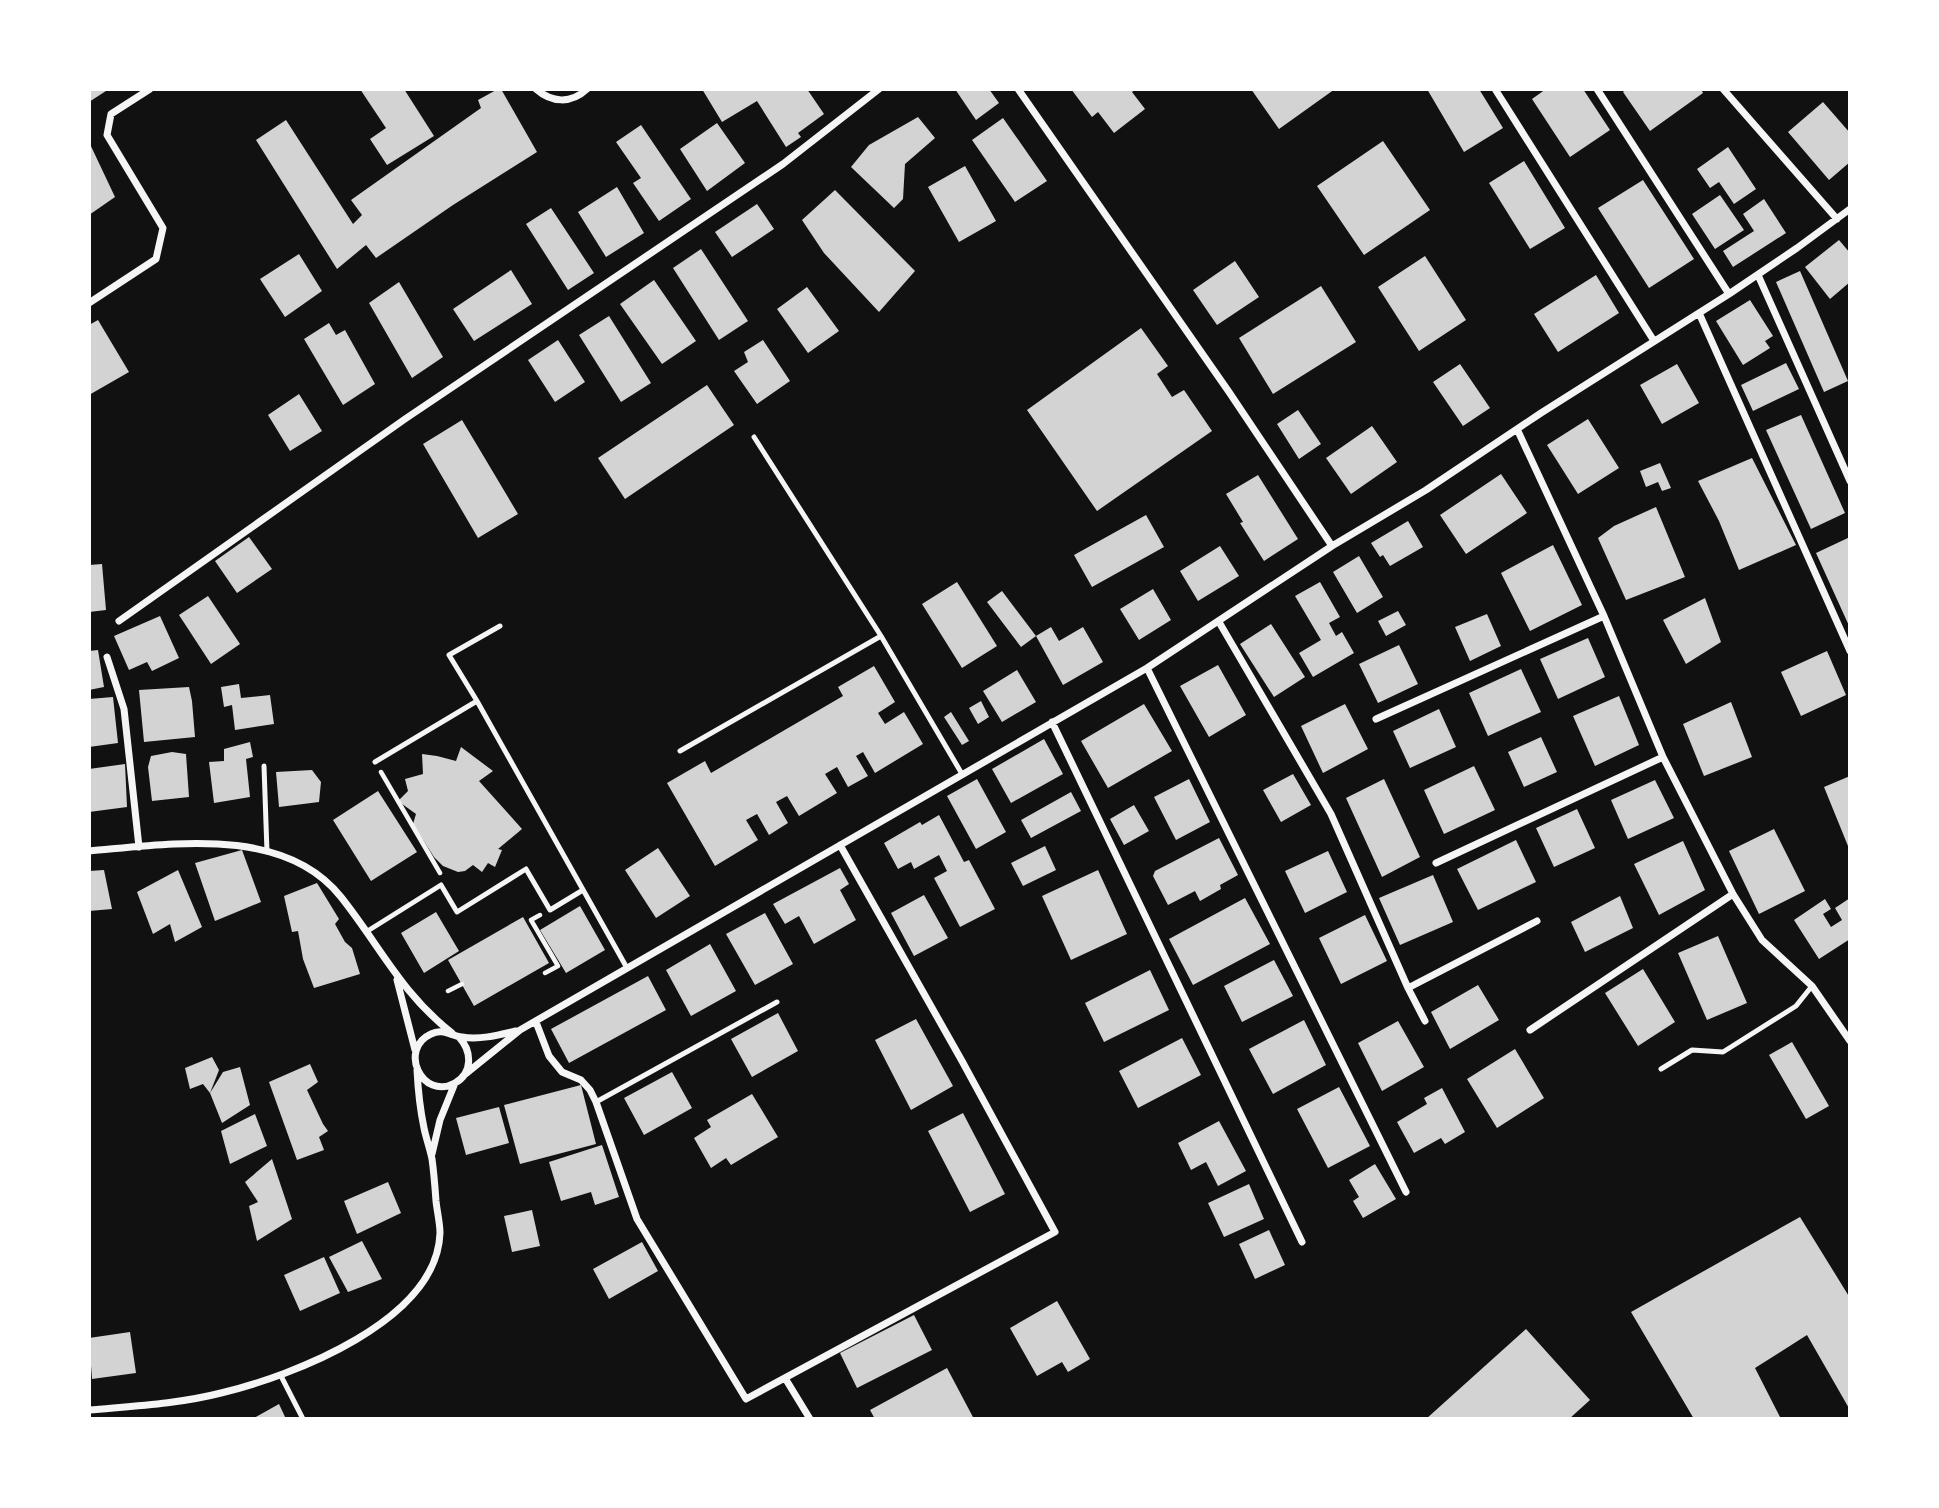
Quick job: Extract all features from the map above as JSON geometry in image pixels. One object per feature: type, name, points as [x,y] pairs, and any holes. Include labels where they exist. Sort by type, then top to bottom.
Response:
[{"type":"street","points":[[89,303],[156,259],[163,228],[107,135],[111,114],[150,89]]},
{"type":"street","points":[[536,89],[542,95],[558,101],[576,97],[587,89]]},
{"type":"street","points":[[119,621],[405,419],[783,164],[879,89]]},
{"type":"street","points":[[1018,89],[1229,392],[1332,546]]},
{"type":"street","points":[[1495,89],[1654,341]]},
{"type":"street","points":[[1597,89],[1729,294]]},
{"type":"street","points":[[1723,89],[1837,219]]},
{"type":"street","points":[[416,1070],[423,1079],[433,1085],[455,1083],[520,1030],[1147,668],[1332,546],[1426,490],[1729,294],[1850,209]]},
{"type":"street","points":[[1758,275],[1850,481]]},
{"type":"street","points":[[1699,313],[1850,651]]},
{"type":"street","points":[[1517,429],[1604,616],[1663,757],[1732,894],[1762,940],[1812,986],[1850,1041]]},
{"type":"street","points":[[1376,719],[1604,616]]},
{"type":"street","points":[[1219,622],[1331,814],[1425,1021]]},
{"type":"street","points":[[107,657],[124,709],[139,847]]},
{"type":"street","points":[[1147,668],[1406,1192]]},
{"type":"street","points":[[1052,722],[1302,1242]]},
{"type":"street","points":[[1436,863],[1663,757]]},
{"type":"street","points":[[89,851],[232,845],[295,860],[321,877],[341,897],[396,976],[421,1006],[468,1049],[467,1070],[463,1076]]},
{"type":"street","points":[[536,1022],[549,1056],[562,1072],[581,1080],[590,1090],[637,1219],[746,1399],[1055,1232],[840,845]]},
{"type":"street","points":[[1530,1030],[1732,894]]},
{"type":"street","points":[[1408,988],[1537,921]]},
{"type":"street","points":[[396,976],[415,1051]]},
{"type":"street","points":[[89,1410],[161,1404],[220,1394],[281,1376],[341,1348],[396,1313],[413,1296],[427,1276],[440,1234],[432,1159],[420,1109],[414,1061],[418,1044],[437,1032],[490,1037],[520,1030]]},
{"type":"street","points":[[432,1159],[440,1120],[455,1083]]},
{"type":"street","points":[[785,1378],[810,1419]]},
{"type":"lane","points":[[754,437],[881,636],[962,774]]},
{"type":"lane","points":[[500,626],[449,654],[627,968]]},
{"type":"lane","points":[[680,751],[881,636]]},
{"type":"lane","points":[[375,762],[477,701]]},
{"type":"lane","points":[[264,766],[267,852]]},
{"type":"lane","points":[[366,932],[441,885],[457,912],[526,869],[550,910],[583,890]]},
{"type":"lane","points":[[1661,1069],[1692,1050],[1723,1052],[1796,1006],[1812,986]]},
{"type":"lane","points":[[596,1102],[777,1002]]},
{"type":"lane","points":[[281,1376],[303,1419]]},
{"type":"path","points":[[375,762],[443,877],[441,885]]},
{"type":"path","points":[[545,973],[558,967],[531,920],[550,910]]},
{"type":"path","points":[[448,992],[462,984]]},
{"type":"building","points":[[89,89],[109,89],[89,102]]},
{"type":"building","points":[[360,89],[404,89],[434,136],[387,165],[370,139],[386,128]]},
{"type":"building","points":[[501,89],[537,152],[376,258],[366,245],[337,269],[256,140],[286,120],[353,224],[362,215],[351,200],[481,108],[478,100]]},
{"type":"building","points":[[702,89],[807,89],[824,114],[798,133],[801,137],[786,147],[757,101],[722,122]]},
{"type":"building","points":[[955,89],[989,89],[999,103],[976,120]]},
{"type":"building","points":[[1071,89],[1136,89],[1132,92],[1145,109],[1114,133],[1098,112],[1092,117]]},
{"type":"building","points":[[1251,89],[1335,89],[1279,129]]},
{"type":"building","points":[[1427,89],[1479,89],[1503,128],[1464,152]]},
{"type":"building","points":[[1546,89],[1583,89],[1610,130],[1570,157],[1532,99]]},
{"type":"building","points":[[1626,89],[1701,89],[1703,93],[1650,131],[1623,92]]},
{"type":"building","points":[[1823,102],[1850,133],[1850,162],[1829,180],[1788,132]]},
{"type":"building","points":[[918,117],[935,138],[905,164],[903,199],[894,208],[851,167],[869,145]]},
{"type":"building","points":[[1003,118],[1047,181],[1015,202],[972,140]]},
{"type":"building","points":[[717,123],[745,163],[707,191],[680,149]]},
{"type":"building","points":[[641,125],[691,199],[659,221],[633,183],[641,178],[616,142]]},
{"type":"building","points":[[1383,141],[1430,210],[1364,255],[1317,186]]},
{"type":"building","points":[[89,142],[115,197],[89,215]]},
{"type":"building","points":[[1728,147],[1756,189],[1734,204],[1719,182],[1710,188],[1697,169]]},
{"type":"building","points":[[1524,161],[1565,228],[1530,249],[1489,183]]},
{"type":"building","points":[[965,166],[996,221],[959,242],[928,187]]},
{"type":"building","points":[[1643,180],[1694,259],[1649,288],[1598,208]]},
{"type":"building","points":[[617,187],[644,233],[606,257],[578,212]]},
{"type":"building","points":[[835,190],[915,271],[879,312],[824,253],[802,220]]},
{"type":"building","points":[[1720,195],[1744,230],[1715,249],[1692,214]]},
{"type":"building","points":[[1764,199],[1786,233],[1733,267],[1723,251],[1754,231],[1743,214]]},
{"type":"building","points":[[757,204],[774,229],[732,257],[715,232]]},
{"type":"building","points":[[551,208],[594,273],[568,290],[526,224]]},
{"type":"building","points":[[1839,240],[1850,253],[1850,282],[1830,299],[1805,267]]},
{"type":"building","points":[[701,249],[748,321],[719,340],[673,268]]},
{"type":"building","points":[[299,254],[322,291],[285,317],[260,279]]},
{"type":"building","points":[[1425,256],[1466,320],[1419,351],[1378,287]]},
{"type":"building","points":[[1235,261],[1259,297],[1217,325],[1193,290]]},
{"type":"building","points":[[511,270],[532,304],[474,341],[453,309]]},
{"type":"building","points":[[1800,271],[1848,381],[1824,392],[1776,282]]},
{"type":"building","points":[[1596,275],[1619,313],[1558,352],[1534,314]]},
{"type":"building","points":[[654,280],[696,341],[662,364],[620,304]]},
{"type":"building","points":[[399,282],[443,357],[412,378],[369,303]]},
{"type":"building","points":[[1321,286],[1356,342],[1273,394],[1239,338]]},
{"type":"building","points":[[807,287],[839,331],[808,353],[777,309]]},
{"type":"building","points":[[1750,300],[1773,336],[1765,341],[1770,348],[1743,365],[1716,321]]},
{"type":"building","points":[[609,316],[651,383],[621,402],[579,335]]},
{"type":"building","points":[[98,320],[129,372],[89,395],[89,325]]},
{"type":"building","points":[[329,323],[336,335],[345,330],[375,384],[343,405],[304,339]]},
{"type":"building","points":[[1141,328],[1168,366],[1157,374],[1172,397],[1184,390],[1212,431],[1097,511],[1027,410]]},
{"type":"building","points":[[558,340],[585,382],[555,402],[528,360]]},
{"type":"building","points":[[763,340],[790,381],[757,404],[734,371],[748,362],[744,352]]},
{"type":"building","points":[[1786,363],[1799,389],[1753,411],[1741,385]]},
{"type":"building","points":[[1460,364],[1490,408],[1463,426],[1433,382]]},
{"type":"building","points":[[1677,364],[1699,403],[1662,424],[1640,385]]},
{"type":"building","points":[[707,385],[734,425],[625,499],[598,458]]},
{"type":"building","points":[[299,394],[322,431],[290,451],[268,415]]},
{"type":"building","points":[[1298,410],[1321,444],[1299,459],[1277,424]]},
{"type":"building","points":[[1801,415],[1845,513],[1811,529],[1766,430]]},
{"type":"building","points":[[1588,419],[1619,468],[1578,494],[1547,445]]},
{"type":"building","points":[[462,420],[518,514],[478,538],[423,444]]},
{"type":"building","points":[[1372,426],[1397,462],[1351,494],[1326,458]]},
{"type":"building","points":[[1752,458],[1796,545],[1739,570],[1719,521],[1698,481]]},
{"type":"building","points":[[1660,463],[1671,488],[1662,491],[1658,482],[1646,487],[1640,471]]},
{"type":"building","points":[[1501,474],[1527,513],[1466,554],[1440,515]]},
{"type":"building","points":[[1258,475],[1298,539],[1264,561],[1240,523],[1243,522],[1226,494]]},
{"type":"building","points":[[1656,507],[1685,577],[1626,600],[1598,538],[1614,526]]},
{"type":"building","points":[[1146,515],[1164,547],[1092,587],[1074,555]]},
{"type":"building","points":[[1408,521],[1423,547],[1390,566],[1371,543]]},
{"type":"building","points":[[249,537],[272,569],[237,593],[215,561]]},
{"type":"building","points":[[1850,537],[1850,628],[1816,553]]},
{"type":"building","points":[[1553,545],[1582,605],[1530,631],[1501,573]]},
{"type":"building","points":[[1220,546],[1239,576],[1198,601],[1180,571]]},
{"type":"building","points":[[1359,556],[1383,597],[1357,613],[1333,572]]},
{"type":"building","points":[[102,564],[106,610],[89,612],[89,565]]},
{"type":"building","points":[[957,582],[997,646],[962,668],[922,604]]},
{"type":"building","points":[[1320,582],[1340,617],[1329,623],[1336,636],[1342,632],[1354,653],[1313,677],[1299,653],[1321,640],[1295,596]]},
{"type":"building","points":[[1153,589],[1171,620],[1139,640],[1120,609]]},
{"type":"building","points":[[1002,591],[1036,636],[1021,647],[987,602]]},
{"type":"building","points":[[208,596],[240,644],[211,664],[179,615]]},
{"type":"building","points":[[1705,598],[1721,642],[1686,664],[1663,620]]},
{"type":"building","points":[[1398,611],[1406,625],[1386,636],[1378,621]]},
{"type":"building","points":[[1487,614],[1501,646],[1470,661],[1455,627]]},
{"type":"building","points":[[160,616],[179,658],[152,671],[147,662],[129,670],[114,636]]},
{"type":"building","points":[[1271,624],[1305,677],[1274,697],[1240,644]]},
{"type":"building","points":[[1051,627],[1059,641],[1083,627],[1103,662],[1063,685],[1036,636]]},
{"type":"building","points":[[1588,638],[1605,677],[1558,699],[1540,659]]},
{"type":"building","points":[[1399,645],[1418,684],[1378,703],[1359,664]]},
{"type":"building","points":[[98,650],[104,687],[89,690],[89,651]]},
{"type":"building","points":[[1827,651],[1846,695],[1801,716],[1781,672]]},
{"type":"building","points":[[1218,665],[1246,715],[1209,737],[1180,686]]},
{"type":"building","points":[[874,666],[895,702],[878,713],[885,724],[904,712],[923,744],[875,773],[863,752],[856,756],[868,776],[848,787],[837,767],[825,774],[837,793],[799,816],[787,796],[776,802],[788,823],[769,835],[757,814],[746,820],[758,840],[715,866],[667,783],[705,761],[711,773],[843,696],[838,687]]},
{"type":"building","points":[[1521,669],[1541,712],[1488,736],[1469,693]]},
{"type":"building","points":[[1017,670],[1036,702],[1002,722],[983,691]]},
{"type":"building","points":[[239,684],[241,698],[270,695],[274,724],[235,730],[232,705],[224,707],[221,687]]},
{"type":"building","points":[[189,687],[195,737],[144,742],[139,690]]},
{"type":"building","points":[[1619,696],[1639,745],[1595,766],[1573,716]]},
{"type":"building","points":[[113,697],[118,743],[89,747],[89,699]]},
{"type":"building","points":[[981,701],[989,717],[978,724],[969,708]]},
{"type":"building","points":[[1731,702],[1752,757],[1704,776],[1683,724]]},
{"type":"building","points":[[1144,704],[1172,751],[1108,788],[1081,741]]},
{"type":"building","points":[[1345,704],[1368,749],[1323,773],[1301,726]]},
{"type":"building","points":[[1439,709],[1456,747],[1410,768],[1393,731]]},
{"type":"building","points":[[951,712],[969,741],[962,745],[944,717]]},
{"type":"building","points":[[1541,737],[1557,772],[1524,787],[1508,752]]},
{"type":"building","points":[[1044,739],[1063,774],[1011,803],[992,769]]},
{"type":"building","points":[[250,742],[253,757],[246,759],[250,797],[214,803],[209,762],[224,761],[224,749]]},
{"type":"building","points":[[461,747],[493,771],[479,781],[522,829],[498,849],[502,850],[495,867],[488,863],[482,872],[473,865],[458,872],[443,866],[413,824],[416,814],[398,801],[408,791],[405,779],[423,774],[422,754],[456,761]]},
{"type":"building","points":[[172,752],[186,754],[189,797],[152,801],[148,767],[151,756]]},
{"type":"building","points":[[125,764],[127,807],[89,812],[89,769]]},
{"type":"building","points":[[1474,766],[1495,810],[1444,834],[1424,790]]},
{"type":"building","points":[[312,770],[321,782],[319,802],[279,807],[276,772]]},
{"type":"building","points":[[1293,774],[1311,805],[1281,822],[1263,790]]},
{"type":"building","points":[[1850,776],[1850,845],[1848,846],[1824,787]]},
{"type":"building","points":[[977,779],[1006,832],[976,849],[947,796]]},
{"type":"building","points":[[1189,779],[1210,822],[1176,840],[1154,797]]},
{"type":"building","points":[[1384,779],[1420,857],[1382,877],[1346,798]]},
{"type":"building","points":[[1655,780],[1674,818],[1628,839],[1611,800]]},
{"type":"building","points":[[378,791],[417,852],[371,881],[333,820]]},
{"type":"building","points":[[1071,792],[1081,811],[1031,838],[1021,820]]},
{"type":"building","points":[[1134,805],[1149,831],[1124,845],[1110,819]]},
{"type":"building","points":[[1577,809],[1595,848],[1554,867],[1536,828]]},
{"type":"building","points":[[939,815],[964,862],[969,860],[995,909],[960,927],[934,878],[947,871],[939,855],[914,869],[911,862],[898,869],[884,843],[920,822],[922,825]]},
{"type":"building","points":[[1774,829],[1805,891],[1759,914],[1729,851]]},
{"type":"building","points":[[1219,838],[1238,875],[1200,901],[1195,891],[1168,905],[1153,876],[1155,871]]},
{"type":"building","points":[[1516,840],[1536,882],[1478,910],[1457,869]]},
{"type":"building","points":[[1683,841],[1705,890],[1659,915],[1634,864]]},
{"type":"building","points":[[1045,846],[1056,870],[1023,886],[1011,863]]},
{"type":"building","points":[[658,848],[690,896],[656,918],[625,870]]},
{"type":"building","points":[[242,850],[261,902],[215,921],[195,863]]},
{"type":"building","points":[[1328,851],[1347,892],[1305,913],[1285,871]]},
{"type":"building","points":[[840,868],[849,884],[840,890],[856,920],[814,944],[799,916],[785,924],[773,904]]},
{"type":"building","points":[[104,870],[112,909],[89,911],[89,871]]},
{"type":"building","points":[[178,870],[202,927],[175,942],[170,924],[153,934],[137,892]]},
{"type":"building","points":[[1098,870],[1127,934],[1071,960],[1042,896]]},
{"type":"building","points":[[1433,875],[1453,922],[1400,945],[1379,898]]},
{"type":"building","points":[[317,883],[339,919],[335,924],[345,942],[352,948],[360,974],[314,988],[303,959],[298,931],[292,932],[284,896]]},
{"type":"building","points":[[924,895],[948,938],[914,956],[891,913]]},
{"type":"building","points":[[1620,896],[1633,928],[1585,952],[1571,922]]},
{"type":"building","points":[[1245,898],[1270,944],[1193,985],[1169,939]]},
{"type":"building","points":[[1850,898],[1850,939],[1819,959],[1794,920],[1825,899],[1831,909],[1823,914],[1831,927],[1842,920],[1835,908]]},
{"type":"building","points":[[580,906],[605,950],[566,973],[540,930]]},
{"type":"building","points":[[436,912],[459,951],[424,973],[401,933]]},
{"type":"building","points":[[765,913],[793,964],[755,985],[726,934]]},
{"type":"building","points":[[1365,915],[1387,961],[1341,984],[1319,938]]},
{"type":"building","points":[[523,917],[549,963],[474,1006],[448,960]]},
{"type":"building","points":[[1718,936],[1747,1003],[1707,1020],[1678,953]]},
{"type":"building","points":[[710,944],[736,991],[691,1016],[666,970]]},
{"type":"building","points":[[1274,960],[1293,996],[1242,1022],[1224,986]]},
{"type":"building","points":[[1643,969],[1675,1022],[1638,1046],[1605,993]]},
{"type":"building","points":[[1150,970],[1169,1010],[1104,1042],[1085,1003]]},
{"type":"building","points":[[648,976],[666,1010],[569,1063],[551,1029]]},
{"type":"building","points":[[1478,985],[1499,1020],[1450,1049],[1431,1012]]},
{"type":"building","points":[[778,1013],[798,1051],[752,1077],[731,1039]]},
{"type":"building","points":[[916,1019],[953,1086],[911,1110],[875,1040]]},
{"type":"building","points":[[1304,1020],[1326,1065],[1273,1094],[1249,1049]]},
{"type":"building","points":[[1398,1021],[1424,1067],[1382,1091],[1358,1043]]},
{"type":"building","points":[[1182,1038],[1201,1075],[1138,1108],[1119,1071]]},
{"type":"building","points":[[1792,1042],[1829,1106],[1806,1119],[1769,1055]]},
{"type":"building","points":[[1515,1049],[1544,1098],[1497,1128],[1467,1079]]},
{"type":"building","points":[[212,1057],[219,1070],[210,1093],[203,1084],[190,1089],[185,1068]]},
{"type":"building","points":[[310,1064],[318,1082],[307,1090],[328,1131],[319,1137],[324,1150],[297,1160],[269,1082]]},
{"type":"building","points":[[240,1067],[250,1105],[222,1123],[210,1093],[223,1072]]},
{"type":"building","points":[[672,1072],[692,1108],[644,1135],[624,1098]]},
{"type":"building","points":[[581,1085],[596,1144],[520,1164],[504,1105]]},
{"type":"building","points":[[1339,1087],[1370,1146],[1328,1168],[1297,1109]]},
{"type":"building","points":[[1442,1088],[1465,1132],[1445,1144],[1441,1138],[1414,1153],[1397,1122],[1427,1104],[1424,1098]]},
{"type":"building","points":[[752,1094],[778,1137],[731,1165],[726,1158],[711,1168],[694,1138],[711,1127],[707,1120]]},
{"type":"building","points":[[499,1107],[509,1143],[466,1155],[456,1118]]},
{"type":"building","points":[[963,1113],[1005,1194],[970,1212],[928,1131]]},
{"type":"building","points":[[255,1114],[267,1146],[230,1164],[221,1131]]},
{"type":"building","points":[[1219,1121],[1246,1171],[1218,1186],[1206,1162],[1191,1170],[1178,1143]]},
{"type":"building","points":[[602,1145],[619,1197],[595,1205],[591,1192],[561,1201],[549,1162]]},
{"type":"building","points":[[272,1159],[292,1219],[257,1241],[249,1206],[258,1202],[245,1182]]},
{"type":"building","points":[[1375,1164],[1396,1199],[1363,1218],[1353,1201],[1359,1197],[1349,1180]]},
{"type":"building","points":[[388,1182],[401,1213],[357,1234],[344,1201]]},
{"type":"building","points":[[1249,1184],[1264,1219],[1224,1237],[1208,1203]]},
{"type":"building","points":[[532,1210],[540,1246],[512,1252],[504,1216]]},
{"type":"building","points":[[1800,1217],[1850,1298],[1850,1410],[1807,1335],[1755,1368],[1781,1419],[1694,1419],[1631,1312]]},
{"type":"building","points":[[1269,1230],[1285,1265],[1255,1279],[1239,1244]]},
{"type":"building","points":[[362,1241],[382,1279],[348,1292],[329,1257]]},
{"type":"building","points":[[642,1242],[658,1271],[609,1299],[593,1269]]},
{"type":"building","points":[[324,1257],[340,1293],[300,1311],[284,1275]]},
{"type":"building","points":[[1057,1301],[1090,1359],[1068,1372],[1062,1362],[1037,1376],[1010,1328]]},
{"type":"building","points":[[914,1315],[932,1350],[857,1388],[840,1353]]},
{"type":"building","points":[[1526,1329],[1590,1400],[1569,1419],[1426,1419]]},
{"type":"building","points":[[130,1332],[136,1373],[92,1379],[89,1338]]},
{"type":"building","points":[[947,1368],[974,1419],[875,1419],[870,1410]]},
{"type":"building","points":[[279,1404],[286,1419],[252,1419]]}]
